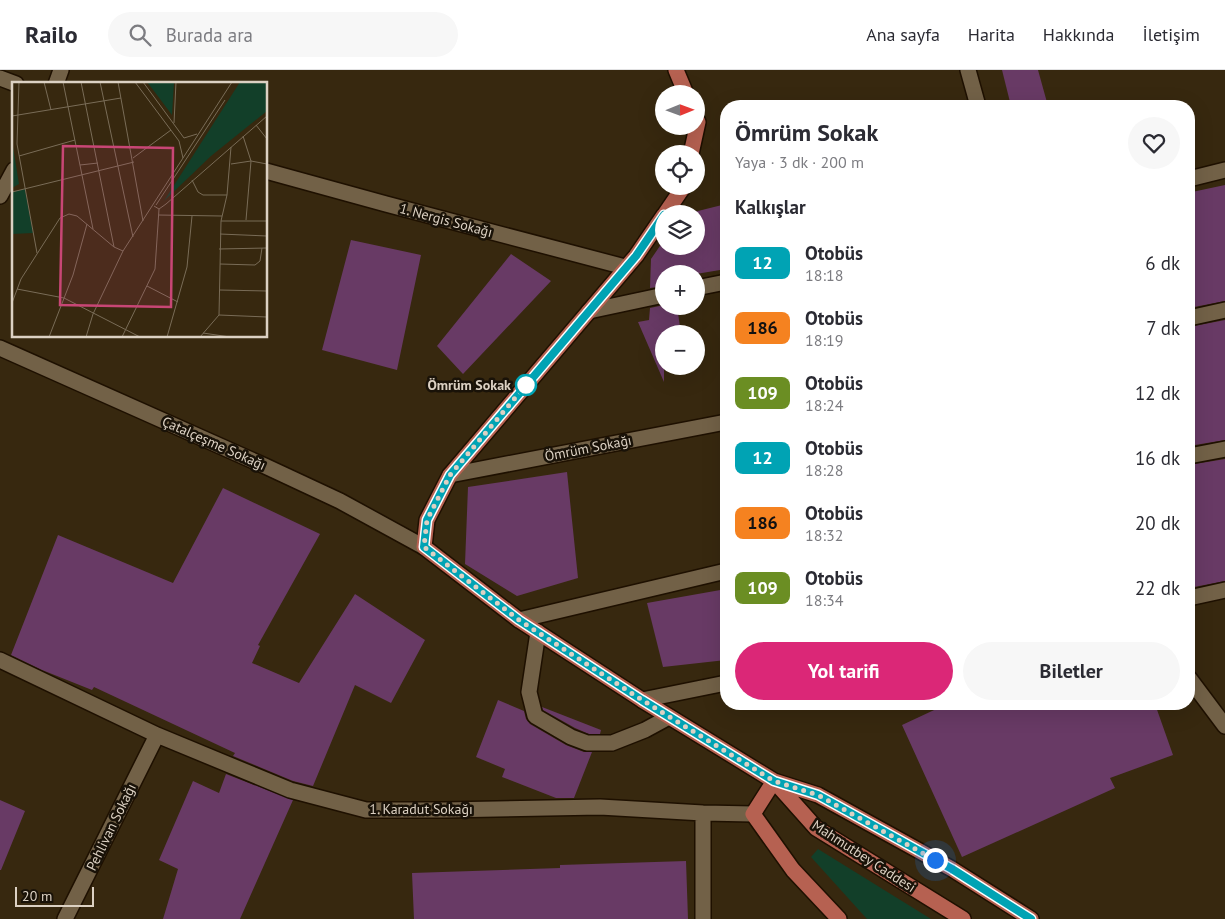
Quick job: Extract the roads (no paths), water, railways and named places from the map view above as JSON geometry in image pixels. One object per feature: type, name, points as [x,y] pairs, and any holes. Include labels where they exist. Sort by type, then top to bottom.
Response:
[{"type":"main road","points":[[676,70],[682,85]]},
{"type":"main road","points":[[424,547],[427,520],[450,475],[636,256],[655,228]]},
{"type":"main road","name":"Mahmutbey Caddesi","points":[[424,547],[519,620],[669,717],[774,781],[818,795],[952,869],[1031,919]]},
{"type":"main road","points":[[774,781],[753,814],[793,870],[839,919]]},
{"type":"main road","name":"Mahmutbey Caddesi","points":[[774,781],[816,828],[962,919]]},
{"type":"street","points":[[968,70],[976,100]]},
{"type":"street","points":[[0,78],[12,82]]},
{"type":"street","points":[[1195,178],[1225,170]]},
{"type":"street","name":"1. Nergis Sokağı","points":[[268,172],[625,267]]},
{"type":"street","points":[[0,196],[12,174]]},
{"type":"street","points":[[705,286],[720,283]]},
{"type":"street","points":[[589,311],[655,297]]},
{"type":"street","points":[[1195,317],[1225,310]]},
{"type":"street","name":"Çatalçeşme Sokağı","points":[[0,348],[299,481],[424,547]]},
{"type":"street","name":"Ömrüm Sokağı","points":[[450,475],[720,423]]},
{"type":"street","points":[[1195,455],[1225,448]]},
{"type":"street","points":[[519,620],[720,572]]},
{"type":"street","points":[[1195,597],[1225,590]]},
{"type":"street","points":[[538,632],[529,692],[535,716],[571,737],[588,743],[612,743],[645,730],[669,717]]},
{"type":"street","name":"1. Karadut Sokağı","points":[[0,660],[157,735],[290,790],[366,810],[600,808],[753,814]]},
{"type":"street","points":[[642,700],[720,685]]},
{"type":"street","points":[[1195,686],[1225,726]]},
{"type":"street","name":"Pehlivan Sokağı","points":[[66,919],[157,735]]},
{"type":"street","points":[[703,813],[703,919]]},
{"type":"place","name":"Ömrüm Sokak","points":[[526,385]]}]
